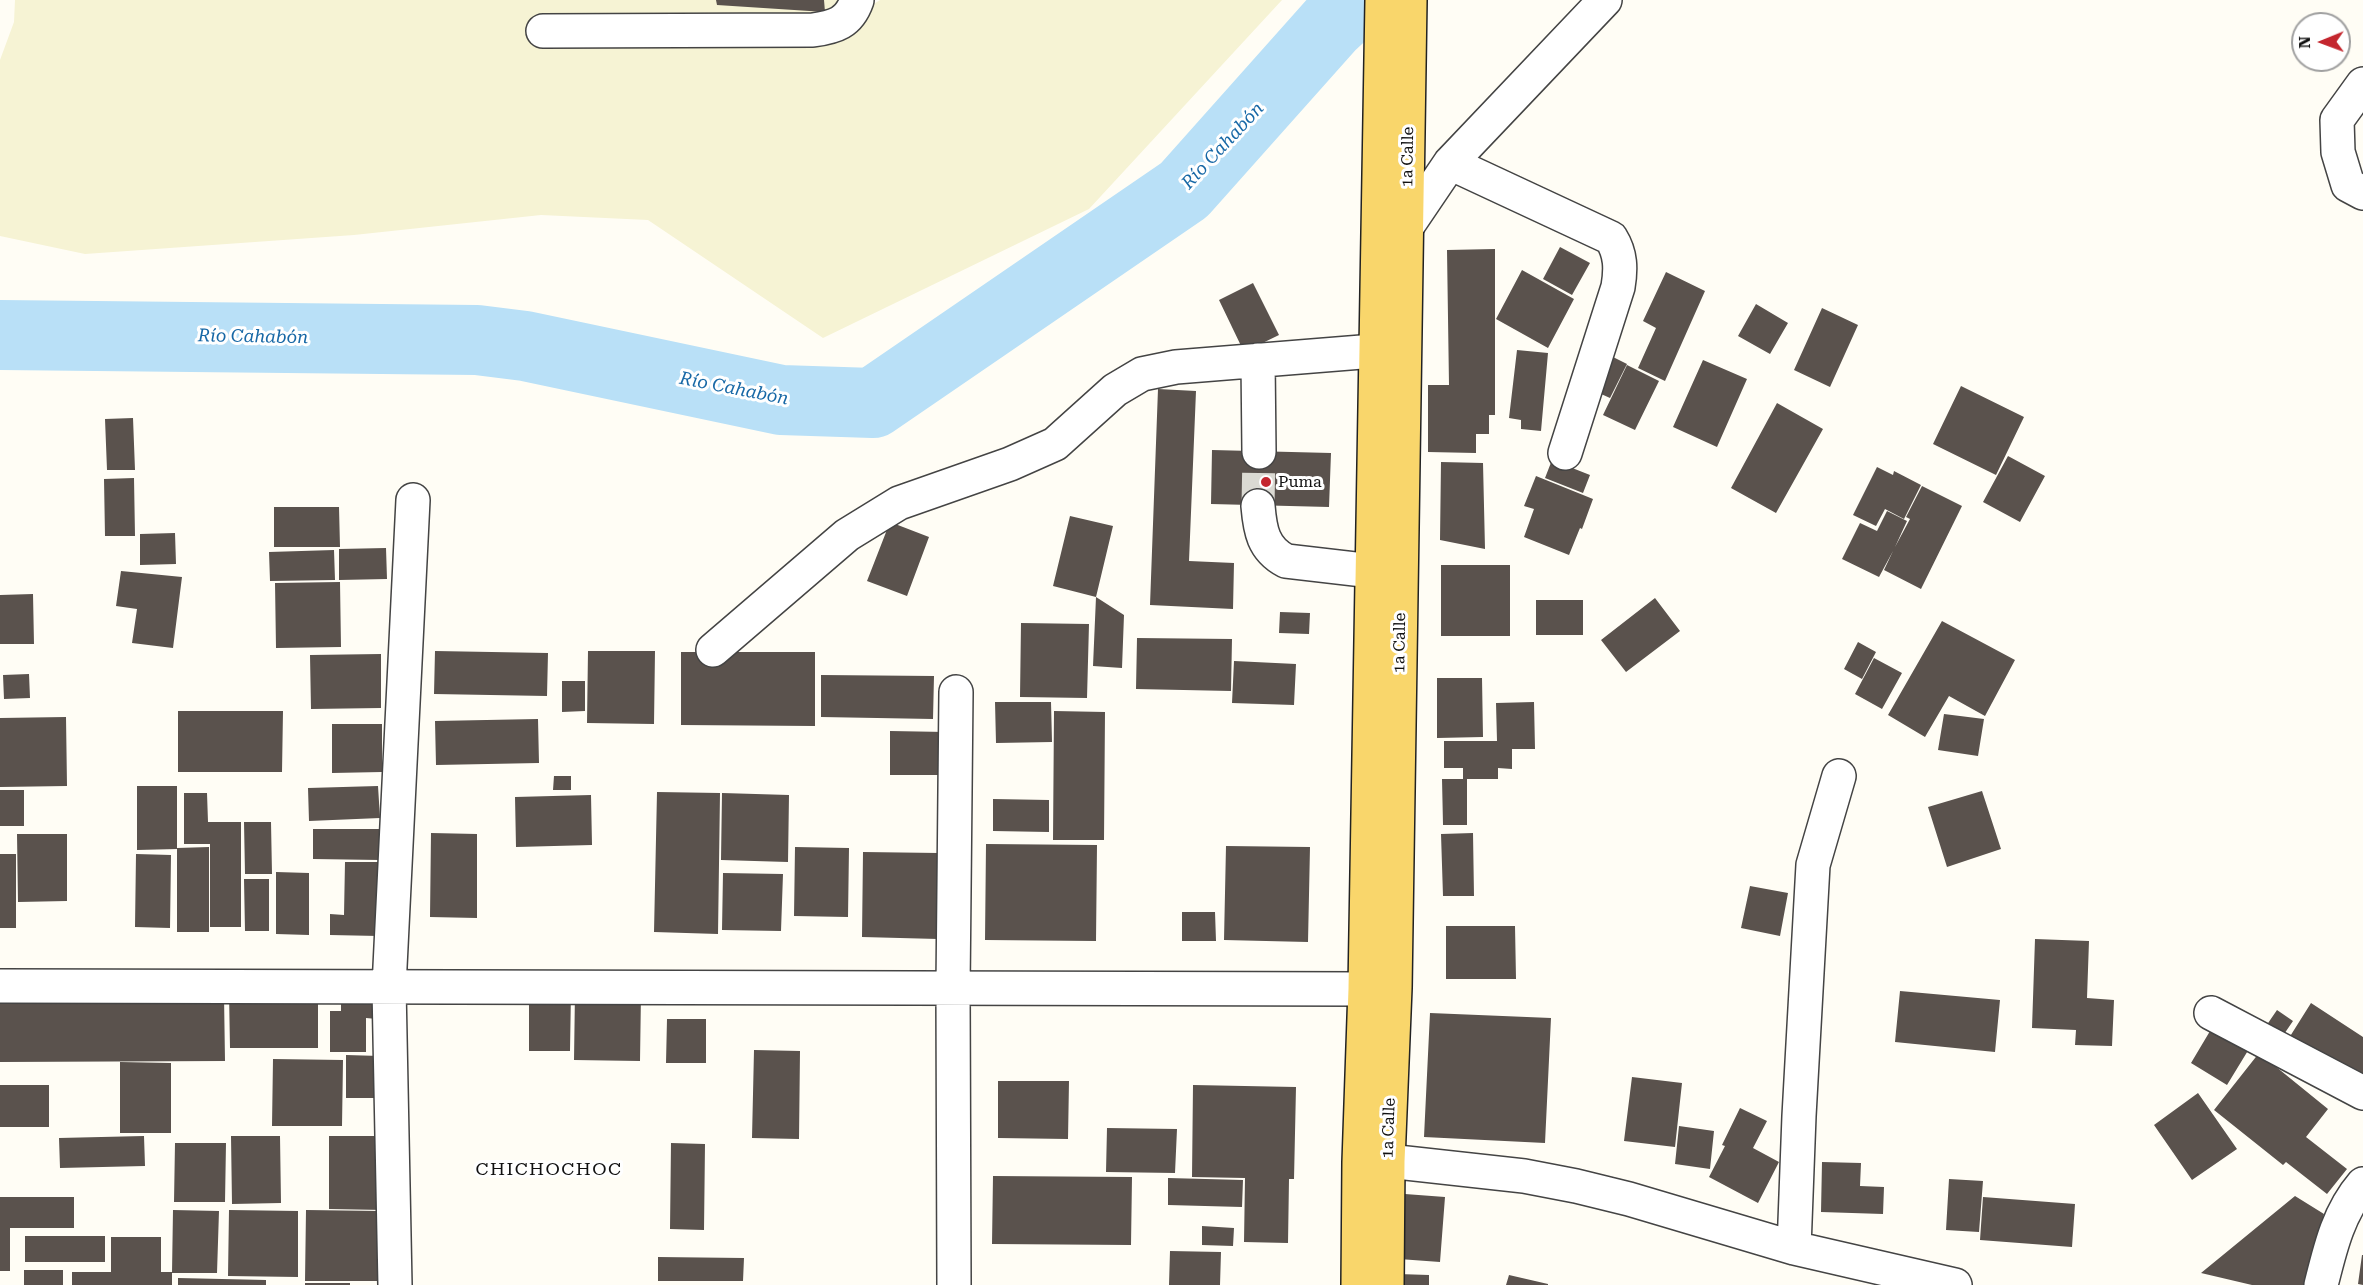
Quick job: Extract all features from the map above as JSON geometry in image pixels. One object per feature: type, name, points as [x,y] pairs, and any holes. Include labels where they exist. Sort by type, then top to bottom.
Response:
[{"type":"main road","name":"1a Calle","points":[[1382,0],[1406,228],[1395,988],[1388,1161],[1387,1285]]},
{"type":"main road","name":"1a Calle","points":[[1358,1285],[1359,1162],[1365,989],[1374,351],[1394,112],[1410,0]]},
{"type":"street","points":[[543,31],[813,30],[833,27],[847,20],[857,0]]},
{"type":"street","points":[[1406,228],[1450,164],[1605,0]]},
{"type":"street","points":[[2363,84],[2337,120],[2338,152],[2348,184],[2363,193]]},
{"type":"street","points":[[1450,164],[1611,238],[1617,248],[1620,261],[1618,287],[1565,453]]},
{"type":"street","points":[[713,650],[847,535],[899,503],[1010,464],[1055,444],[1115,390],[1142,374],[1176,367],[1374,351]]},
{"type":"street","points":[[1258,360],[1259,452]]},
{"type":"street","points":[[395,1285],[389,987],[413,501]]},
{"type":"street","points":[[1258,506],[1263,538],[1277,556],[1286,561],[1372,571]]},
{"type":"street","points":[[954,1285],[953,988],[956,692]]},
{"type":"street","points":[[1794,1248],[1813,865],[1839,776]]},
{"type":"street","points":[[0,986],[1365,989]]},
{"type":"street","points":[[2211,1013],[2363,1093]]},
{"type":"street","points":[[1388,1161],[1524,1176],[1576,1186],[1629,1199],[1794,1248],[1955,1285]]},
{"type":"street","points":[[2321,1285],[2336,1227],[2351,1197],[2363,1184]]},
{"type":"shaded area","points":[[15,0],[850,0],[852,18],[880,0],[1282,0],[1089,209],[823,338],[648,220],[541,215],[354,235],[85,254],[0,236],[0,60],[14,22]]},
{"type":"building","points":[[716,0],[824,0],[825,12],[717,5]]},
{"type":"building","points":[[1560,247],[1590,263],[1572,295],[1543,279]]},
{"type":"building","points":[[1495,249],[1495,415],[1489,415],[1489,434],[1476,434],[1476,453],[1428,452],[1428,385],[1449,385],[1447,250]]},
{"type":"building","points":[[1522,270],[1574,299],[1548,348],[1496,319]]},
{"type":"building","points":[[1666,272],[1705,291],[1665,381],[1638,368],[1656,328],[1643,321]]},
{"type":"building","points":[[1253,283],[1279,335],[1244,352],[1219,300]]},
{"type":"building","points":[[1756,304],[1788,323],[1770,354],[1738,336]]},
{"type":"building","points":[[1822,308],[1858,325],[1830,387],[1794,370]]},
{"type":"building","points":[[1517,350],[1548,353],[1541,431],[1521,429],[1521,420],[1509,418]]},
{"type":"building","points":[[1607,354],[1627,364],[1610,398],[1590,389]]},
{"type":"building","points":[[1703,360],[1747,379],[1717,447],[1673,427]]},
{"type":"building","points":[[1627,365],[1659,381],[1635,430],[1603,415]]},
{"type":"building","points":[[1961,386],[2024,417],[1996,475],[1933,444]]},
{"type":"building","points":[[1158,389],[1196,391],[1189,561],[1234,563],[1233,609],[1150,605]]},
{"type":"building","points":[[1777,403],[1823,429],[1776,513],[1731,488]]},
{"type":"building","points":[[133,418],[135,470],[107,470],[105,419]]},
{"type":"building","points":[[1212,450],[1331,453],[1329,507],[1211,504]]},
{"type":"building","points":[[2008,456],[2045,476],[2020,522],[1983,502]]},
{"type":"building","points":[[1552,460],[1590,475],[1583,493],[1545,478]]},
{"type":"building","points":[[1441,462],[1483,463],[1485,549],[1440,540]]},
{"type":"building","points":[[1877,467],[1893,475],[1894,471],[1921,485],[1904,519],[1885,509],[1876,526],[1853,515]]},
{"type":"building","points":[[1536,476],[1593,499],[1569,555],[1524,537],[1534,509],[1524,506]]},
{"type":"building","points":[[134,478],[135,536],[105,536],[104,479]]},
{"type":"building","points":[[1922,486],[1962,506],[1921,589],[1884,570],[1893,551],[1879,577],[1842,559],[1860,523],[1877,531],[1887,511],[1907,521],[1895,547],[1910,519],[1906,517]]},
{"type":"building","points":[[274,507],[339,507],[340,547],[274,547]]},
{"type":"building","points":[[1070,516],[1113,526],[1096,597],[1053,586]]},
{"type":"building","points":[[890,522],[929,537],[907,596],[867,581]]},
{"type":"building","points":[[175,533],[176,564],[140,565],[140,534]]},
{"type":"building","points":[[386,548],[387,579],[339,580],[339,549]]},
{"type":"building","points":[[334,550],[335,580],[270,581],[269,552]]},
{"type":"building","points":[[1441,565],[1510,565],[1510,636],[1441,636]]},
{"type":"building","points":[[121,571],[182,577],[173,648],[132,643],[137,609],[116,606]]},
{"type":"building","points":[[340,582],[341,647],[276,648],[275,583]]},
{"type":"building","points":[[33,594],[34,644],[0,644],[0,595]]},
{"type":"building","points":[[1096,597],[1124,615],[1122,668],[1093,666]]},
{"type":"building","points":[[1655,598],[1680,631],[1626,672],[1601,640]]},
{"type":"building","points":[[1536,600],[1583,600],[1583,635],[1536,635]]},
{"type":"building","points":[[1280,612],[1310,613],[1309,634],[1279,633]]},
{"type":"building","points":[[1942,621],[2015,660],[1985,716],[1949,696],[1925,737],[1888,715]]},
{"type":"building","points":[[1021,623],[1089,624],[1087,698],[1020,697]]},
{"type":"building","points":[[1137,638],[1232,639],[1231,691],[1136,689]]},
{"type":"building","points":[[1858,642],[1876,652],[1862,679],[1844,669]]},
{"type":"building","points":[[435,651],[548,653],[547,696],[434,694]]},
{"type":"building","points":[[588,651],[655,651],[654,724],[587,723]]},
{"type":"building","points":[[681,652],[815,652],[815,726],[681,725]]},
{"type":"building","points":[[381,654],[381,708],[311,709],[310,655]]},
{"type":"building","points":[[1874,658],[1902,673],[1882,709],[1855,694]]},
{"type":"building","points":[[1234,661],[1296,664],[1294,705],[1232,703]]},
{"type":"building","points":[[29,674],[30,698],[4,699],[3,675]]},
{"type":"building","points":[[821,675],[934,676],[933,719],[821,717]]},
{"type":"building","points":[[1437,678],[1482,678],[1483,737],[1437,738]]},
{"type":"building","points":[[562,681],[585,681],[585,711],[562,712]]},
{"type":"building","points":[[995,702],[1051,702],[1052,742],[996,743]]},
{"type":"building","points":[[1534,702],[1535,749],[1512,749],[1512,769],[1498,768],[1498,779],[1467,779],[1467,825],[1443,825],[1442,779],[1463,779],[1463,768],[1444,768],[1444,741],[1497,741],[1496,703]]},
{"type":"building","points":[[178,711],[283,711],[282,772],[178,772]]},
{"type":"building","points":[[1054,711],[1105,712],[1104,840],[1053,840]]},
{"type":"building","points":[[1944,714],[1984,719],[1978,756],[1938,750]]},
{"type":"building","points":[[66,717],[67,786],[0,787],[0,718]]},
{"type":"building","points":[[538,719],[539,763],[436,765],[435,721]]},
{"type":"building","points":[[332,724],[382,724],[382,772],[332,773]]},
{"type":"building","points":[[890,731],[946,732],[946,775],[890,775]]},
{"type":"building","points":[[554,776],[571,776],[571,790],[553,790]]},
{"type":"building","points":[[137,786],[177,786],[177,848],[209,847],[209,932],[177,932],[177,849],[137,850]]},
{"type":"building","points":[[378,786],[380,818],[309,821],[308,788]]},
{"type":"building","points":[[0,790],[24,790],[24,826],[0,826]]},
{"type":"building","points":[[1982,791],[2001,849],[1947,867],[1928,807]]},
{"type":"building","points":[[657,792],[720,793],[718,934],[654,932]]},
{"type":"building","points":[[184,793],[207,793],[208,822],[241,822],[241,927],[210,927],[210,844],[184,844]]},
{"type":"building","points":[[722,793],[789,795],[788,862],[721,860]]},
{"type":"building","points":[[591,795],[592,845],[516,847],[515,797]]},
{"type":"building","points":[[993,799],[1049,800],[1049,832],[993,831]]},
{"type":"building","points":[[244,822],[271,822],[272,874],[245,874]]},
{"type":"building","points":[[313,829],[380,829],[380,860],[313,859]]},
{"type":"building","points":[[431,833],[477,834],[477,918],[430,917]]},
{"type":"building","points":[[1473,833],[1474,896],[1443,896],[1441,834]]},
{"type":"building","points":[[17,834],[67,834],[67,901],[18,902]]},
{"type":"building","points":[[986,844],[1097,845],[1096,941],[985,940]]},
{"type":"building","points":[[1226,846],[1310,847],[1308,942],[1224,940]]},
{"type":"building","points":[[795,847],[849,848],[848,917],[794,916]]},
{"type":"building","points":[[863,852],[939,853],[938,939],[862,937]]},
{"type":"building","points":[[0,854],[16,854],[16,928],[0,928]]},
{"type":"building","points":[[136,854],[171,855],[170,928],[135,927]]},
{"type":"building","points":[[345,862],[378,862],[379,936],[330,935],[330,914],[344,915]]},
{"type":"building","points":[[276,872],[309,873],[309,935],[276,934]]},
{"type":"building","points":[[723,873],[783,874],[781,931],[722,930]]},
{"type":"building","points":[[244,879],[269,879],[269,931],[245,931]]},
{"type":"building","points":[[1750,886],[1788,893],[1780,936],[1741,928]]},
{"type":"building","points":[[1182,912],[1215,912],[1216,941],[1182,941]]},
{"type":"building","points":[[1446,926],[1515,926],[1516,979],[1446,979]]},
{"type":"building","points":[[2035,939],[2089,941],[2087,998],[2114,1000],[2112,1046],[2075,1045],[2076,1030],[2032,1028]]},
{"type":"building","points":[[529,990],[571,991],[570,1051],[529,1051]]},
{"type":"building","points":[[318,991],[318,1048],[230,1048],[229,992]]},
{"type":"building","points":[[341,991],[377,991],[377,1019],[366,1018],[366,1052],[330,1052],[330,1011],[341,1011]]},
{"type":"building","points":[[1900,991],[2000,1000],[1995,1052],[1895,1042]]},
{"type":"building","points":[[575,992],[641,993],[640,1061],[574,1060]]},
{"type":"building","points":[[0,995],[224,995],[225,1061],[0,1062]]},
{"type":"building","points":[[2311,1003],[2363,1037],[2363,1076],[2289,1038]]},
{"type":"building","points":[[2277,1010],[2293,1021],[2280,1040],[2264,1029]]},
{"type":"building","points":[[1430,1013],[1551,1018],[1545,1143],[1424,1137]]},
{"type":"building","points":[[667,1019],[706,1019],[706,1063],[666,1063]]},
{"type":"building","points":[[2216,1021],[2252,1044],[2227,1085],[2191,1063]]},
{"type":"building","points":[[754,1050],[800,1051],[799,1139],[752,1138]]},
{"type":"building","points":[[2259,1053],[2328,1109],[2306,1137],[2347,1169],[2327,1194],[2286,1162],[2283,1165],[2214,1110]]},
{"type":"building","points":[[346,1055],[380,1056],[380,1098],[346,1098]]},
{"type":"building","points":[[273,1059],[343,1060],[342,1126],[272,1126]]},
{"type":"building","points":[[120,1062],[171,1063],[171,1133],[120,1133]]},
{"type":"building","points":[[1632,1077],[1682,1083],[1675,1147],[1624,1141]]},
{"type":"building","points":[[998,1081],[1069,1081],[1068,1139],[998,1138]]},
{"type":"building","points":[[0,1085],[49,1085],[49,1127],[0,1127]]},
{"type":"building","points":[[1193,1085],[1296,1087],[1294,1179],[1289,1179],[1288,1243],[1244,1242],[1245,1178],[1192,1177]]},
{"type":"building","points":[[2198,1093],[2237,1149],[2192,1180],[2154,1125]]},
{"type":"building","points":[[1740,1108],[1767,1121],[1753,1148],[1779,1162],[1758,1203],[1709,1177],[1725,1146],[1722,1145]]},
{"type":"building","points":[[1679,1126],[1714,1131],[1710,1169],[1675,1164]]},
{"type":"building","points":[[1107,1128],[1177,1129],[1175,1173],[1106,1172]]},
{"type":"building","points":[[144,1136],[145,1166],[60,1168],[59,1138]]},
{"type":"building","points":[[231,1136],[280,1136],[281,1203],[232,1204]]},
{"type":"building","points":[[329,1136],[385,1136],[384,1210],[329,1209]]},
{"type":"building","points":[[175,1143],[226,1143],[225,1202],[174,1202]]},
{"type":"building","points":[[671,1143],[705,1144],[704,1230],[670,1229]]},
{"type":"building","points":[[1822,1162],[1861,1163],[1860,1186],[1884,1187],[1883,1214],[1821,1212]]},
{"type":"building","points":[[993,1176],[1132,1177],[1131,1245],[992,1244]]},
{"type":"building","points":[[1168,1178],[1243,1180],[1242,1207],[1168,1205]]},
{"type":"building","points":[[1949,1179],[1983,1181],[1979,1232],[1946,1230]]},
{"type":"building","points":[[1405,1194],[1445,1197],[1440,1262],[1399,1259]]},
{"type":"building","points":[[2295,1196],[2324,1214],[2308,1285],[2252,1285],[2201,1273]]},
{"type":"building","points":[[0,1197],[74,1197],[74,1228],[10,1228],[10,1271],[0,1271]]},
{"type":"building","points":[[1983,1197],[2075,1204],[2072,1247],[1980,1240]]},
{"type":"building","points":[[173,1210],[219,1211],[217,1273],[172,1273]]},
{"type":"building","points":[[229,1210],[298,1211],[298,1277],[228,1276]]},
{"type":"building","points":[[306,1210],[380,1211],[379,1281],[305,1281]]},
{"type":"building","points":[[1202,1226],[1234,1228],[1233,1246],[1202,1245]]},
{"type":"building","points":[[25,1236],[105,1236],[105,1262],[25,1262]]},
{"type":"building","points":[[111,1237],[161,1237],[161,1272],[172,1272],[172,1285],[72,1285],[72,1272],[111,1272]]},
{"type":"building","points":[[1170,1251],[1221,1252],[1220,1285],[1169,1285]]},
{"type":"building","points":[[2363,1255],[2363,1285],[2358,1284]]},
{"type":"building","points":[[658,1257],[744,1258],[743,1281],[658,1281]]},
{"type":"building","points":[[24,1270],[63,1270],[63,1285],[24,1285]]},
{"type":"building","points":[[1398,1274],[1429,1275],[1429,1285],[1398,1285]]},
{"type":"building","points":[[1509,1275],[1548,1284],[1548,1285],[1506,1285]]},
{"type":"building","points":[[178,1278],[266,1280],[266,1285],[178,1285]]},
{"type":"building","points":[[305,1283],[350,1283],[350,1285],[305,1285]]},
{"type":"waterway","name":"Río Cahabón","points":[[0,335],[477,340],[525,346],[781,400],[873,403],[1184,190],[1331,25],[1358,0]]},
{"type":"tunnel","points":[[1258,506],[1259,452]]},
{"type":"place","name":"Puma","points":[[1266,482]]},
{"type":"district","name":"CHICHOCHOC","points":[[549,1170]]}]
